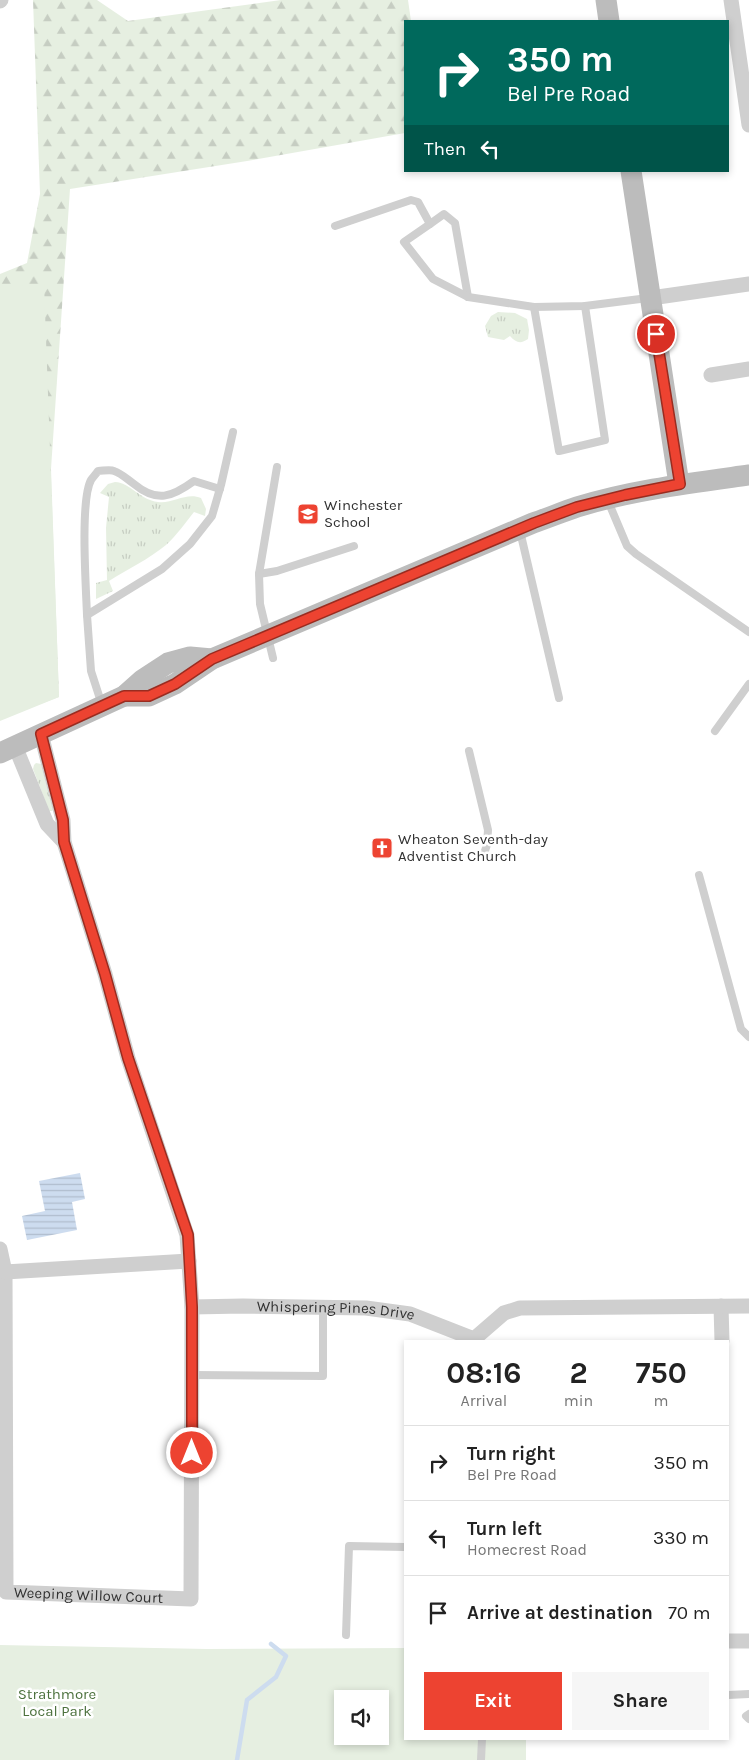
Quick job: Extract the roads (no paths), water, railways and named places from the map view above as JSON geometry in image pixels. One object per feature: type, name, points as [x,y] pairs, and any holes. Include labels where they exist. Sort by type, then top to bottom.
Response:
[{"type":"main road","points":[[606,0],[609,20]]},
{"type":"main road","points":[[631,172],[680,484]]},
{"type":"main road","points":[[8,750],[124,696],[142,680],[168,663],[190,657],[212,659],[520,529],[577,507],[680,484],[749,475]]},
{"type":"street","points":[[731,0],[749,125]]},
{"type":"street","points":[[651,298],[749,284]]},
{"type":"street","points":[[711,375],[749,369]]},
{"type":"street","points":[[41,734],[63,820],[64,842],[105,974],[128,1058],[188,1235],[192,1307],[192,1375]]},
{"type":"street","points":[[8,750],[47,824],[64,842]]},
{"type":"street","name":"Weeping Willow Court","points":[[0,1249],[5,1272],[6,1592],[191,1598],[192,1375]]},
{"type":"street","points":[[5,1272],[189,1261]]},
{"type":"street","points":[[721,1306],[722,1340]]},
{"type":"street","name":"Whispering Pines Drive","points":[[192,1307],[366,1308],[410,1314],[477,1340],[504,1313],[520,1308],[749,1306]]},
{"type":"street","points":[[729,1641],[749,1641]]},
{"type":"lane","points":[[335,226],[411,200],[418,202],[430,224]]},
{"type":"lane","points":[[468,297],[455,223],[444,214],[404,242],[433,279],[468,297],[534,307],[585,306],[651,298]]},
{"type":"lane","points":[[534,307],[559,451],[605,440],[585,306]]},
{"type":"lane","points":[[87,615],[162,569],[190,544],[212,516],[233,432]]},
{"type":"lane","points":[[273,658],[260,604],[259,574],[277,467]]},
{"type":"lane","points":[[103,706],[91,670],[87,615],[85,518],[90,480],[98,471],[114,470],[139,488],[157,496],[180,492],[194,481],[220,489]]},
{"type":"lane","points":[[607,500],[627,546],[631,550],[749,632]]},
{"type":"lane","points":[[520,529],[559,698]]},
{"type":"lane","points":[[259,574],[277,571],[354,546]]},
{"type":"lane","points":[[715,731],[749,684]]},
{"type":"lane","points":[[469,751],[488,830],[487,846],[482,859]]},
{"type":"lane","points":[[699,875],[741,1029],[749,1037]]},
{"type":"lane","points":[[192,1375],[322,1376],[323,1307]]},
{"type":"lane","points":[[346,1635],[349,1546],[404,1547]]},
{"type":"lane","points":[[729,1695],[749,1694]]},
{"type":"lane","points":[[749,1714],[746,1716],[749,1719]]},
{"type":"lane","points":[[481,1760],[482,1740]]},
{"type":"water","points":[[80,1173],[85,1199],[72,1202],[77,1230],[27,1240],[22,1216],[45,1211],[39,1181]]},
{"type":"waterway","points":[[237,1760],[247,1700],[276,1677],[286,1656],[271,1644]]},
{"type":"place","name":"Winchester School","points":[[308,514]]},
{"type":"place","name":"Wheaton Seventh-day Adventist Church","points":[[382,848]]},
{"type":"park label","name":"Strathmore Local Park","points":[[57,1702]]}]
